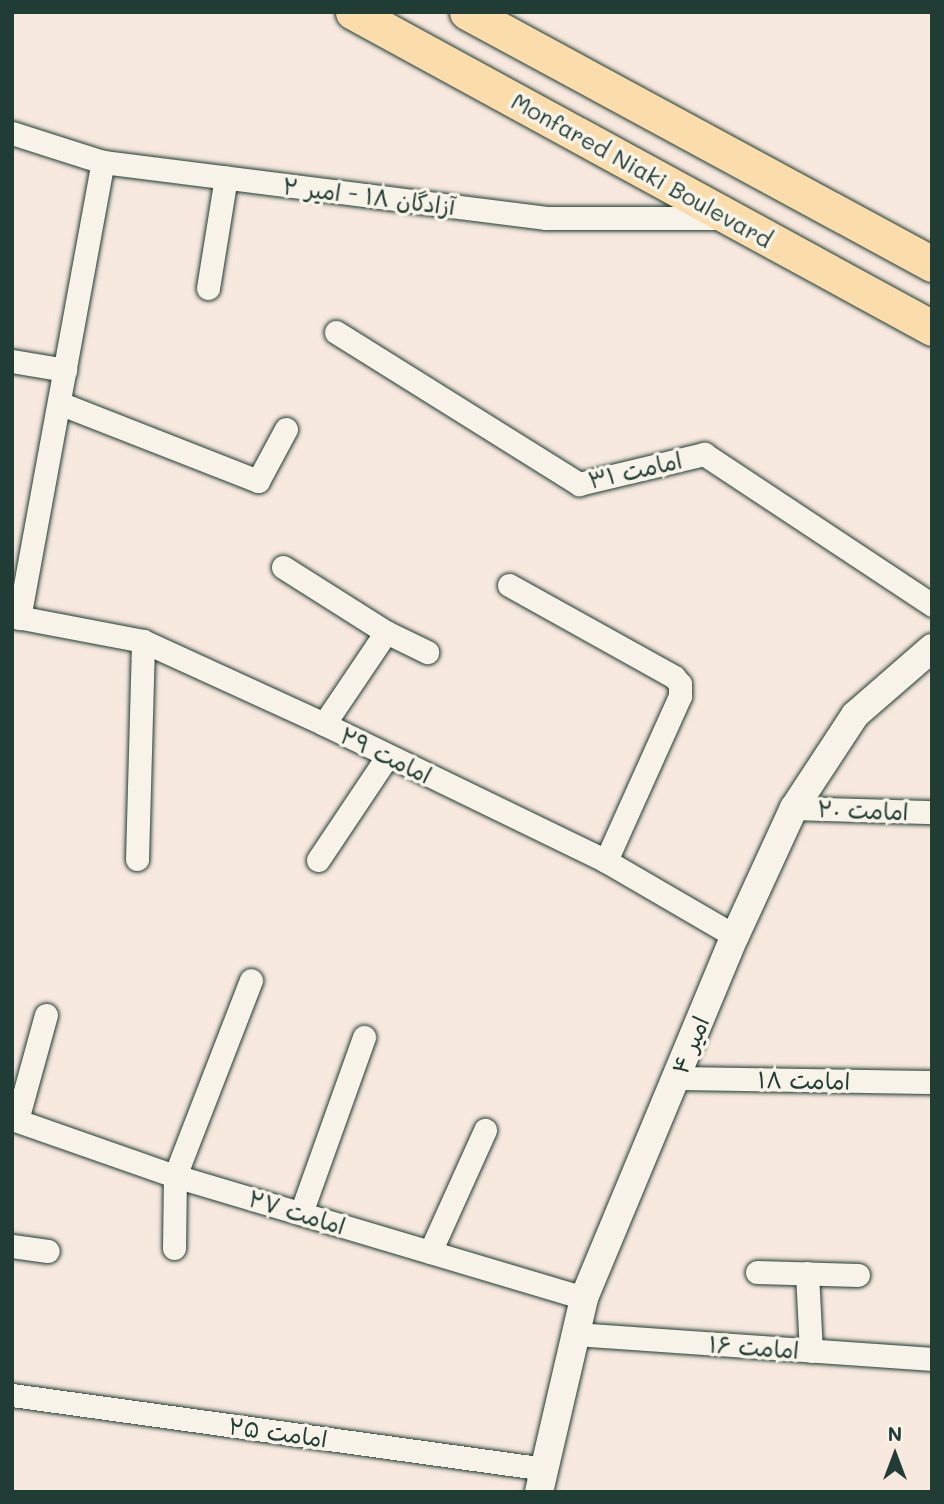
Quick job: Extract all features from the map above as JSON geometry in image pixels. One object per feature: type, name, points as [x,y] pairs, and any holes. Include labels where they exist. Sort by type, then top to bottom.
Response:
[{"type":"main road","name":"Monfared Niaki Boulevard","points":[[353,12],[932,328]]},
{"type":"main road","points":[[467,12],[932,264]]},
{"type":"street","name":"آزادگان ۱۸ - امیر ۲","points":[[12,133],[103,162],[546,218],[732,218]]},
{"type":"street","points":[[16,617],[103,162]]},
{"type":"street","points":[[208,288],[226,177]]},
{"type":"street","name":"امامت ۳۱","points":[[336,332],[579,484],[704,453],[932,605]]},
{"type":"street","points":[[12,360],[65,370]]},
{"type":"street","points":[[59,403],[258,481],[286,429]]},
{"type":"street","points":[[283,566],[386,632],[427,652]]},
{"type":"street","points":[[509,585],[674,677],[680,684],[680,696],[606,861]]},
{"type":"street","name":"امامت ۲۹","points":[[16,617],[143,641],[324,724],[387,757],[606,861],[735,936]]},
{"type":"street","points":[[324,724],[386,632]]},
{"type":"street","points":[[137,859],[143,641]]},
{"type":"street","name":"امیر ۴","points":[[542,1480],[584,1298],[735,936],[794,808],[855,715],[932,648]]},
{"type":"street","points":[[318,860],[387,757]]},
{"type":"street","name":"امامت ۲۰","points":[[794,808],[932,812]]},
{"type":"street","points":[[174,1248],[175,1176],[251,980]]},
{"type":"street","points":[[15,1120],[46,1015]]},
{"type":"street","points":[[301,1213],[364,1037]]},
{"type":"street","name":"امامت ۱۸","points":[[676,1078],[932,1082]]},
{"type":"street","name":"امامت ۲۷","points":[[15,1120],[175,1176],[584,1298]]},
{"type":"street","points":[[430,1252],[485,1130]]},
{"type":"street","points":[[12,1246],[48,1251]]},
{"type":"street","points":[[757,1272],[858,1275]]},
{"type":"street","points":[[807,1273],[811,1351]]},
{"type":"street","name":"امامت ۱۶","points":[[576,1334],[932,1359]]},
{"type":"street","name":"امامت ۲۵","points":[[12,1395],[542,1480]]}]
